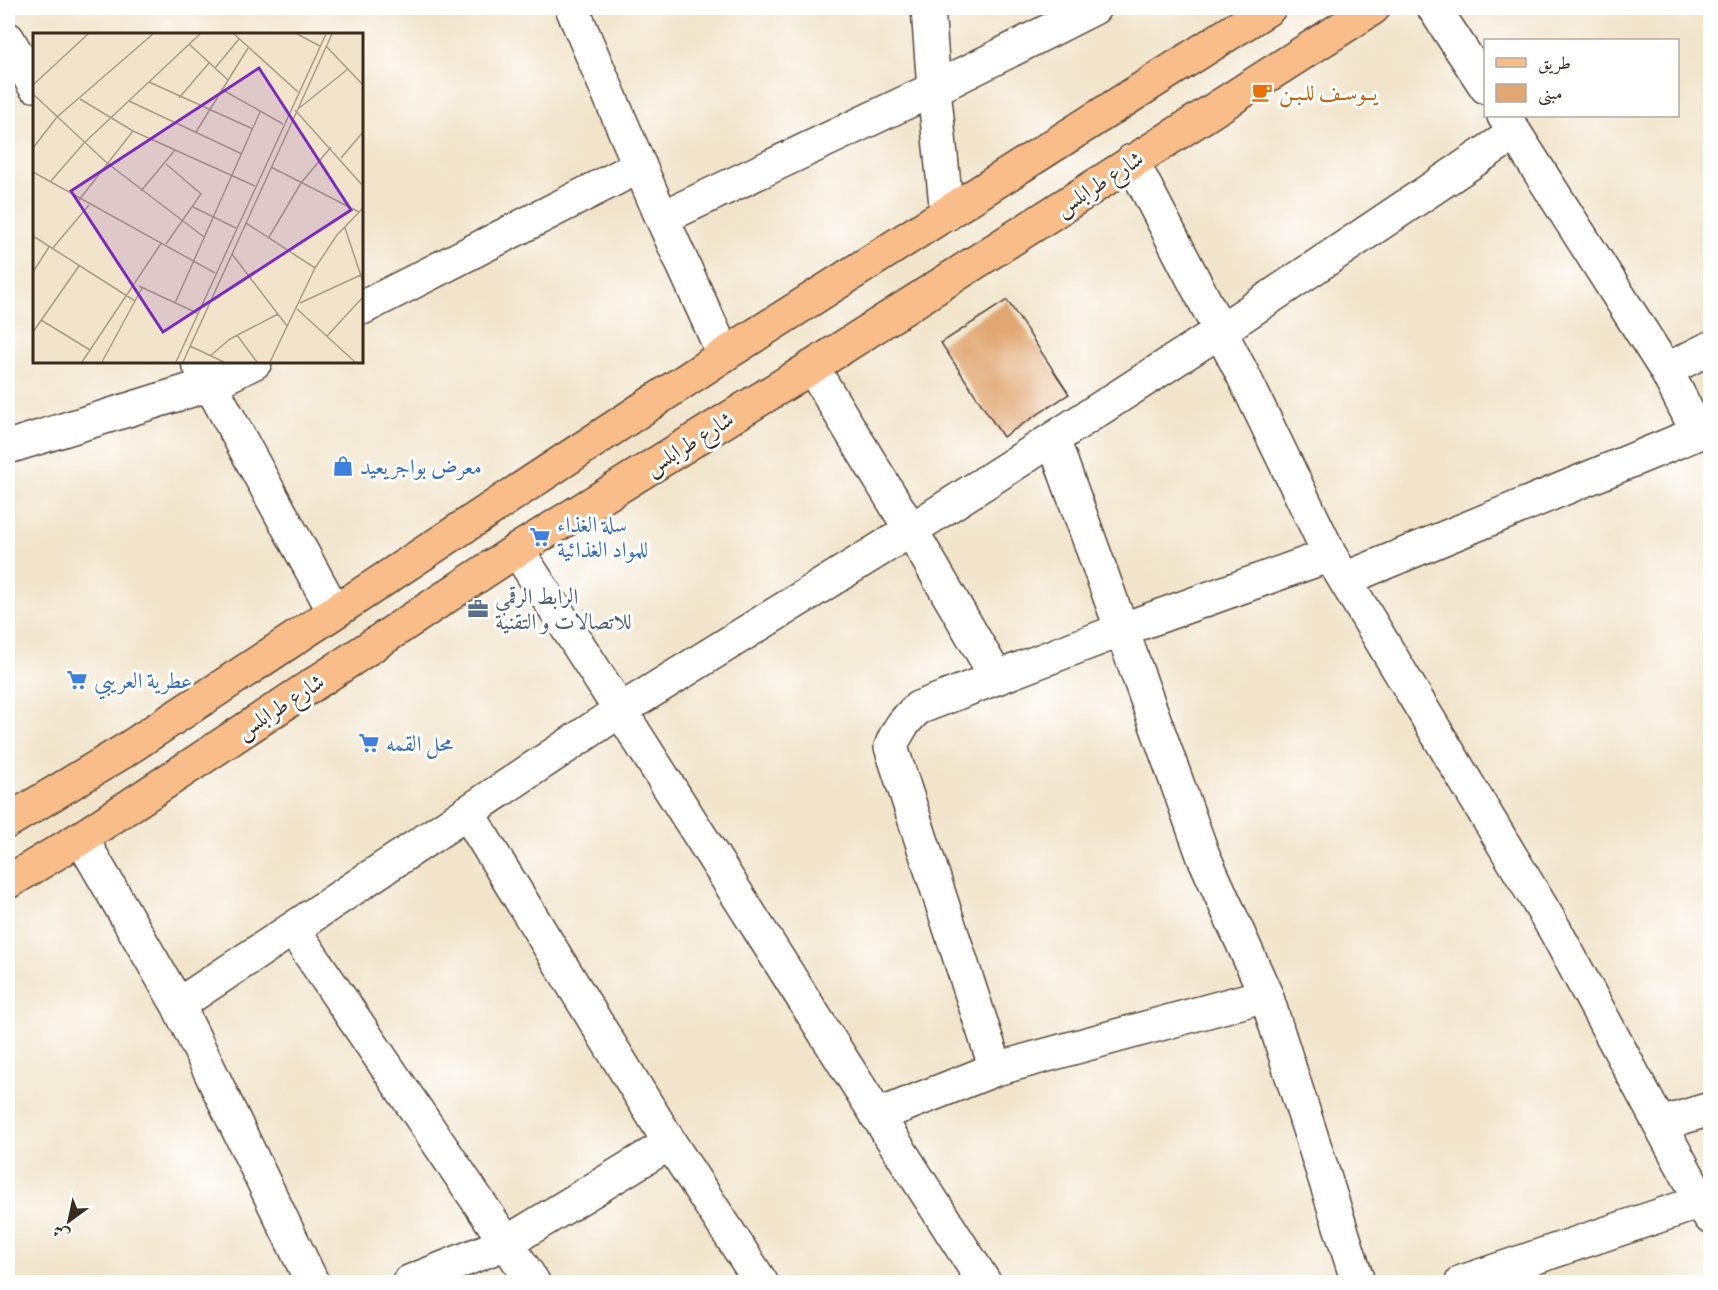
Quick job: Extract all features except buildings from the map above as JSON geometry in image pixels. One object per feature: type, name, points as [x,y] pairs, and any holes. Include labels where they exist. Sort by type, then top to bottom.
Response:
[{"type":"main road","points":[[8,821],[124,751],[334,610],[724,355],[1269,8]]},
{"type":"main road","name":"شارع طرابلس","points":[[8,882],[81,838],[517,550],[812,367],[1373,8]]},
{"type":"street","points":[[572,8],[662,218],[724,355]]},
{"type":"street","points":[[928,8],[947,214]]},
{"type":"street","points":[[662,218],[934,89],[1094,8]]},
{"type":"street","points":[[1434,8],[1484,85]]},
{"type":"street","points":[[8,39],[33,83]]},
{"type":"street","points":[[178,1005],[621,710],[911,530],[1220,331],[1509,124],[1704,431],[1338,567],[1121,630],[918,708],[896,732],[891,747],[996,1069]]},
{"type":"street","points":[[1132,161],[1338,567],[1555,930],[1707,1209],[1462,1282]]},
{"type":"street","points":[[363,307],[640,166]]},
{"type":"street","points":[[1666,370],[1710,348]]},
{"type":"street","points":[[8,447],[204,373],[250,363]]},
{"type":"street","points":[[812,367],[997,678]]},
{"type":"street","points":[[204,373],[334,610]]},
{"type":"street","points":[[1053,440],[1203,855],[1266,995],[1358,1282]]},
{"type":"street","points":[[517,550],[984,1282]]},
{"type":"street","points":[[467,812],[670,1143],[761,1282]]},
{"type":"street","points":[[81,838],[178,1005],[312,1282]]},
{"type":"street","points":[[293,928],[532,1282]]},
{"type":"street","points":[[877,1116],[996,1069],[1266,995]]},
{"type":"street","points":[[1661,1124],[1710,1109]]},
{"type":"street","points":[[409,1282],[506,1243],[670,1143]]},
{"type":"place","name":"يــوسـف للـبـن","points":[[1262,92]]},
{"type":"place","name":"معرض بواجريعيد","points":[[343,466]]},
{"type":"place","name":"سلة الغذاء للمواد الغذائية","points":[[540,537]]},
{"type":"place","name":"الرابط الرقمي للاتصالات و التقنية","points":[[478,609]]},
{"type":"place","name":"عطرية العريبي","points":[[77,680]]},
{"type":"place","name":"محل القمه","points":[[369,743]]}]
